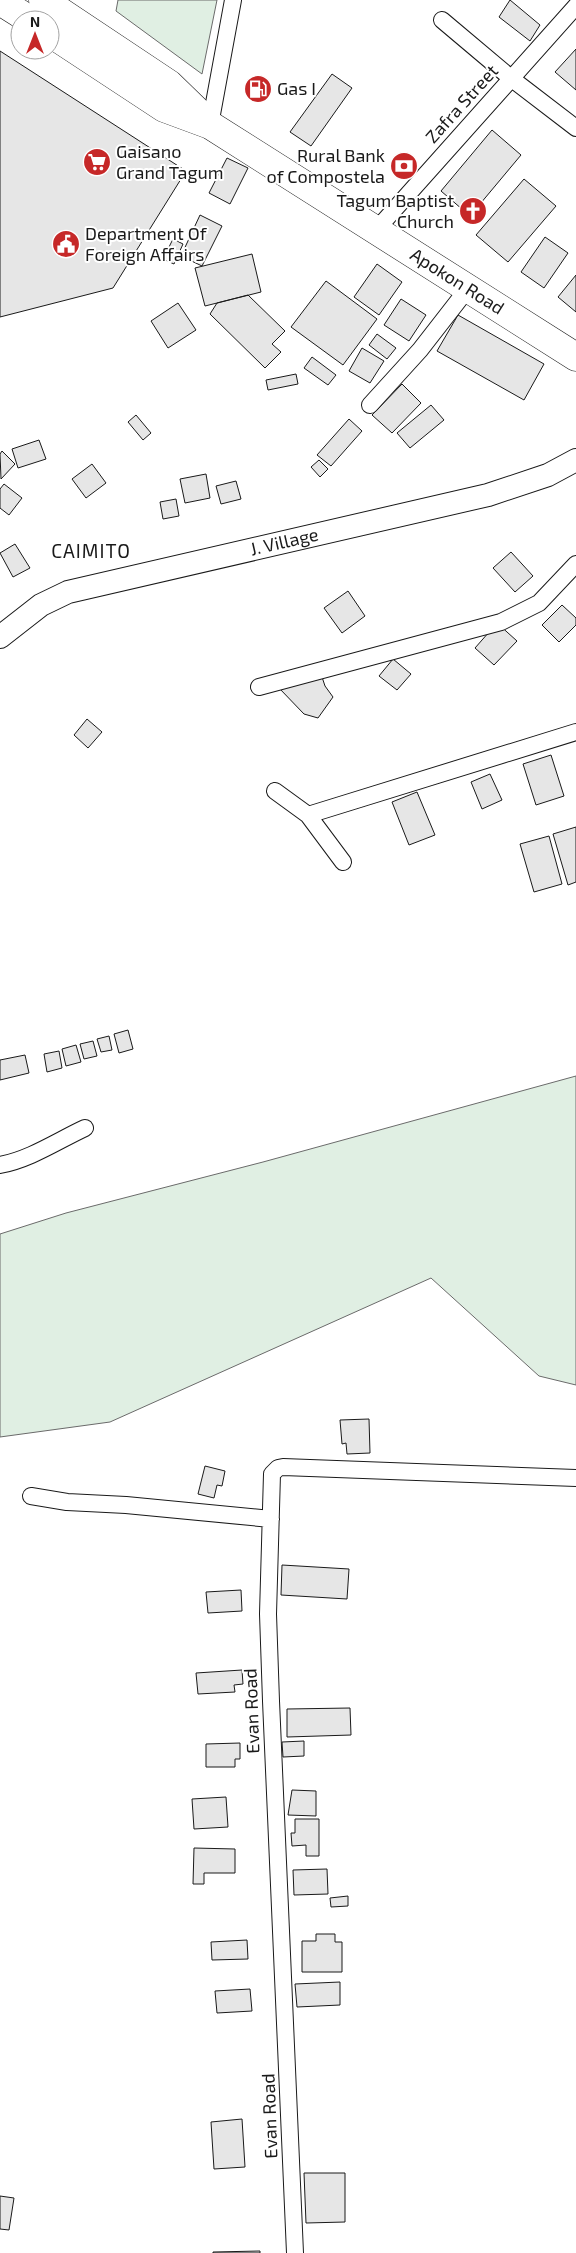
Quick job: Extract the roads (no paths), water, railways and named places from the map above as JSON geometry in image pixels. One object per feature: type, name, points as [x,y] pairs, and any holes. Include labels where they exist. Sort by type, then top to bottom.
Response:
[{"type":"highway","name":"Apokon Road","points":[[1,3],[40,8],[169,84],[210,124],[469,287],[576,358]]},
{"type":"highway","name":"Apokon Road","points":[[60,40],[164,108],[210,124]]},
{"type":"street","points":[[210,124],[234,0]]},
{"type":"street","name":"Zafra Street","points":[[377,229],[576,6]]},
{"type":"street","points":[[442,20],[512,79],[576,128]]},
{"type":"street","points":[[370,406],[420,350],[469,287]]},
{"type":"street","name":"J. Village","points":[[0,637],[41,605],[68,592],[488,495],[548,475],[576,460]]},
{"type":"street","points":[[259,687],[501,622],[539,603],[576,564]]},
{"type":"street","points":[[308,815],[576,732]]},
{"type":"street","points":[[275,791],[308,815],[343,862]]},
{"type":"street","points":[[0,1165],[32,1156],[57,1140],[85,1128]]},
{"type":"street","name":"Evan Road","points":[[295,2253],[268,1614],[272,1474],[278,1468],[283,1467],[576,1478]]},
{"type":"street","points":[[31,1496],[67,1502],[271,1519]]},
{"type":"place","name":"Gas I","points":[[258,89]]},
{"type":"place","name":"Gaisano Grand Tagum","points":[[97,162]]},
{"type":"place","name":"Rural Bank of Compostela","points":[[404,166]]},
{"type":"place","name":"Tagum Baptist Church","points":[[473,211]]},
{"type":"place","name":"Department Of Foreign Affairs","points":[[66,244]]},
{"type":"district","name":"CAIMITO","points":[[91,551]]}]
